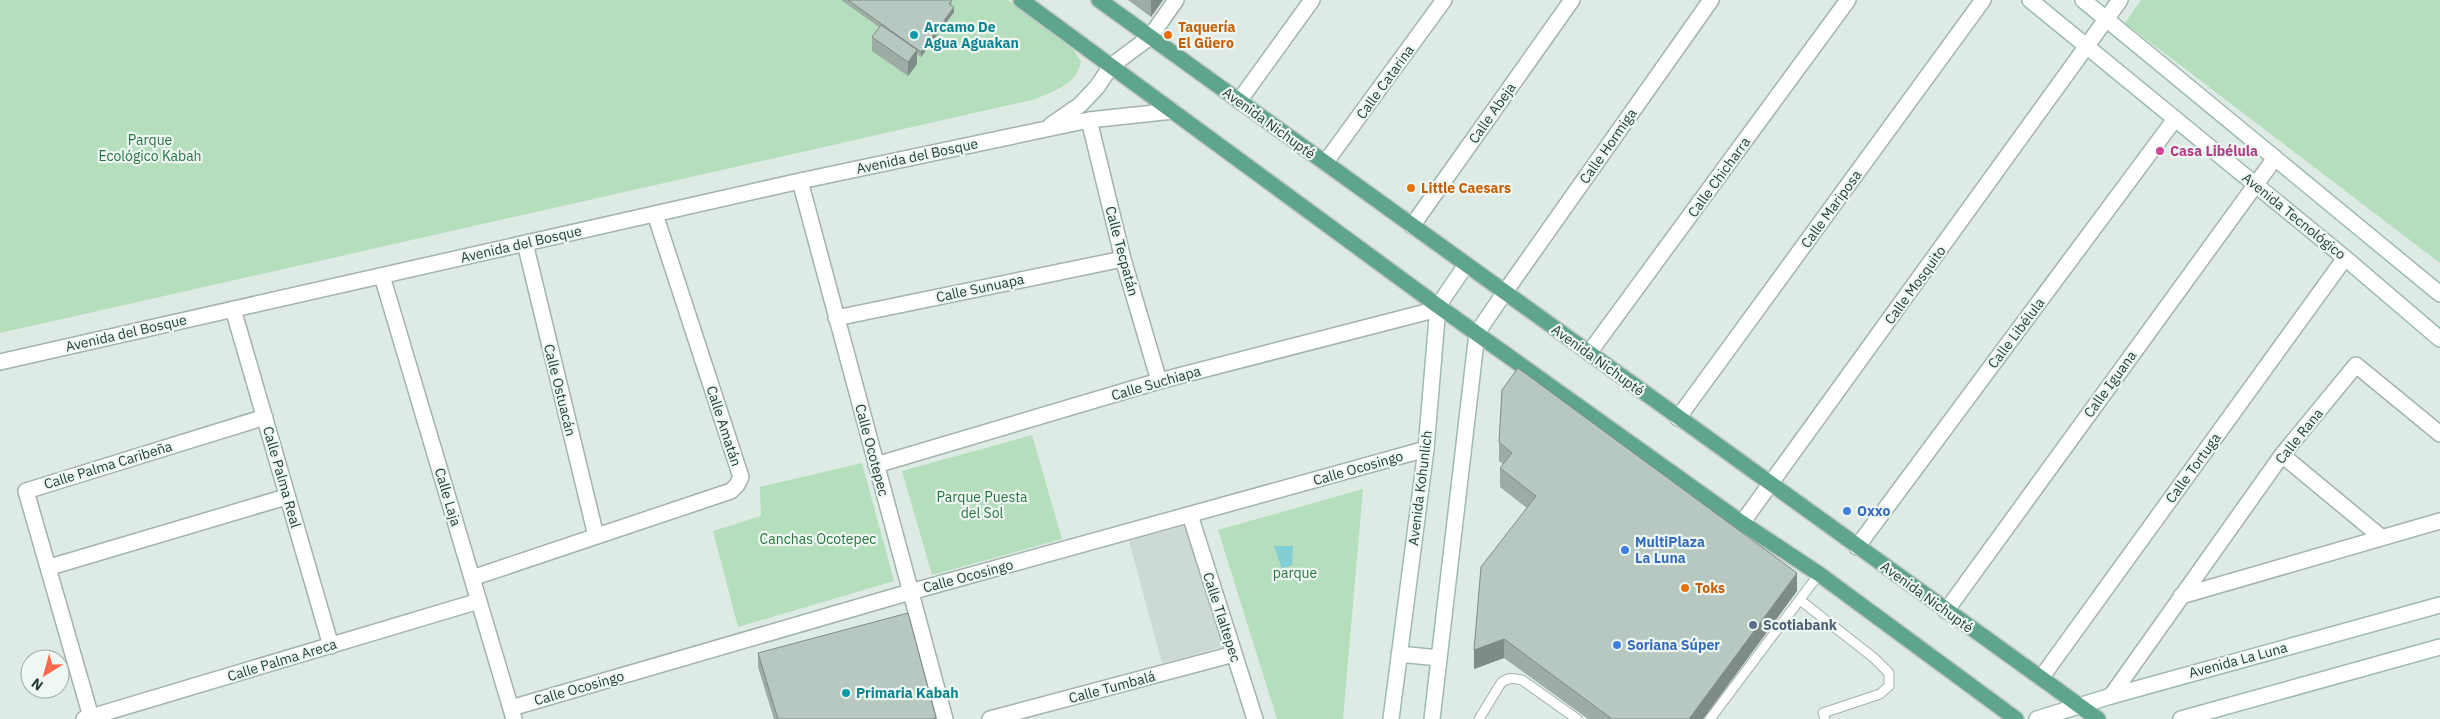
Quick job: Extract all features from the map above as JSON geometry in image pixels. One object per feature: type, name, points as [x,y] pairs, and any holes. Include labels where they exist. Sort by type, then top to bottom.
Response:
[{"type":"main road","points":[[1021,0],[1438,308],[1477,333],[1742,523],[1819,574],[2016,719]]},
{"type":"main road","name":"Avenida Nichupté","points":[[1099,0],[2098,719]]},
{"type":"street","name":"Avenida del Bosque","points":[[1044,130],[1080,105],[1097,88],[1111,66],[1150,37],[1176,0]]},
{"type":"street","points":[[1239,101],[1312,0]]},
{"type":"street","name":"Calle Catarina","points":[[1325,163],[1444,0]]},
{"type":"street","name":"Calle Abeja","points":[[1412,226],[1572,0]]},
{"type":"street","name":"Calle Hormiga","points":[[1505,292],[1711,0]]},
{"type":"street","name":"Calle Chicharra","points":[[1589,353],[1848,0]]},
{"type":"street","name":"Calle Mariposa","points":[[1678,418],[1983,0]]},
{"type":"street","name":"Avenida Tecnológico","points":[[2030,0],[2345,258],[2440,339]]},
{"type":"street","points":[[2083,0],[2440,294]]},
{"type":"street","name":"Calle Mosquito","points":[[1742,523],[2120,0]]},
{"type":"street","name":"Avenida del Bosque","points":[[0,362],[800,181],[1089,120],[1173,111]]},
{"type":"street","name":"Calle Libélula","points":[[1857,547],[2175,119]]},
{"type":"street","name":"Calle Tecpatán","points":[[1089,120],[1123,259],[1159,381]]},
{"type":"street","name":"Calle Iguana","points":[[1946,611],[2254,184],[2275,158]]},
{"type":"street","name":"Calle Ocotepec","points":[[800,181],[944,719]]},
{"type":"street","name":"Calle Amatán","points":[[472,578],[731,491],[738,485],[741,477],[655,214]]},
{"type":"street","name":"Calle Ostuacán","points":[[524,243],[596,536]]},
{"type":"street","name":"Calle Tortuga","points":[[2041,678],[2345,258]]},
{"type":"street","name":"Calle Sunuapa","points":[[836,318],[1123,259]]},
{"type":"street","name":"Avenida Kohunlich","points":[[1390,719],[1426,449],[1438,308],[1466,265]]},
{"type":"street","name":"Calle Laja","points":[[382,276],[513,714]]},
{"type":"street","points":[[1432,719],[1477,333],[1505,292]]},
{"type":"street","name":"Calle Suchiapa","points":[[876,465],[1159,381],[1438,308]]},
{"type":"street","name":"Calle Palma Real","points":[[234,309],[286,497],[331,646]]},
{"type":"street","name":"Calle Rana","points":[[2111,696],[2282,455],[2356,365],[2440,434]]},
{"type":"street","name":"Calle Palma Caribeña","points":[[87,718],[50,567],[26,491],[265,417]]},
{"type":"street","name":"Calle Ocosingo","points":[[513,714],[910,592],[1426,449]]},
{"type":"street","points":[[2282,455],[2381,537]]},
{"type":"street","points":[[50,567],[286,497]]},
{"type":"street","name":"Calle Tlaltepec","points":[[1190,514],[1254,719]]},
{"type":"street","points":[[2181,596],[2440,521]]},
{"type":"street","name":"Calle Palma Areca","points":[[87,718],[479,602]]},
{"type":"street","name":"Avenida La Luna","points":[[2037,719],[2111,696],[2440,604]]},
{"type":"street","points":[[2182,719],[2440,647]]},
{"type":"street","name":"Calle Tumbalá","points":[[990,719],[1234,654]]},
{"type":"street","points":[[1399,654],[1439,658]]},
{"type":"lane","points":[[1710,719],[1819,574]]},
{"type":"lane","points":[[1800,600],[1874,658],[1889,673],[1888,686],[1880,694],[1823,713],[1825,719]]},
{"type":"lane","points":[[1479,719],[1501,683],[1506,679],[1513,678],[1522,680],[1573,718]]},
{"type":"shaded area","points":[[1187,525],[1226,646],[1162,663],[1129,541]]},
{"type":"green space","name":"Parque Ecológico Kabah","points":[[0,0],[1008,0],[1072,47],[1081,62],[1075,76],[1064,86],[1036,99],[0,333]]},
{"type":"green space","points":[[2141,0],[2440,0],[2440,263],[2125,23]]},
{"type":"green space","name":"Parque Puesta del Sol","points":[[1032,435],[1062,539],[932,575],[902,471]]},
{"type":"green space","name":"Canchas Ocotepec","points":[[862,463],[894,581],[738,627],[713,531],[761,516],[760,487]]},
{"type":"green space","name":"parque","points":[[1363,489],[1343,719],[1277,719],[1218,530]]},
{"type":"water","points":[[1274,546],[1293,546],[1292,565],[1282,569]]},
{"type":"building","name":"Arcamo De Agua Aguakan","points":[[848,0],[952,0],[949,4],[954,7],[921,52]]},
{"type":"building","points":[[881,25],[917,50],[908,62],[872,37]]},
{"type":"building","name":"MultiPlaza La Luna","points":[[1518,368],[1797,573],[1689,719],[1612,719],[1504,639],[1474,650],[1481,567],[1536,496],[1500,468],[1512,453],[1499,442],[1502,390]]},
{"type":"building","name":"Primaria Kabah","points":[[908,613],[936,718],[778,719],[758,653]]},
{"type":"place","name":"Arcamo De Agua Aguakan","points":[[914,35]]},
{"type":"place","name":"Taquería El Güero","points":[[1168,35]]},
{"type":"place","name":"Casa Libélula","points":[[2160,151]]},
{"type":"place","name":"Little Caesars","points":[[1411,188]]},
{"type":"place","name":"Oxxo","points":[[1847,511]]},
{"type":"place","name":"MultiPlaza La Luna","points":[[1625,550]]},
{"type":"place","name":"Toks","points":[[1685,588]]},
{"type":"place","name":"Scotiabank","points":[[1753,625]]},
{"type":"place","name":"Soriana Súper","points":[[1617,645]]},
{"type":"place","name":"Primaria Kabah","points":[[846,693]]}]
